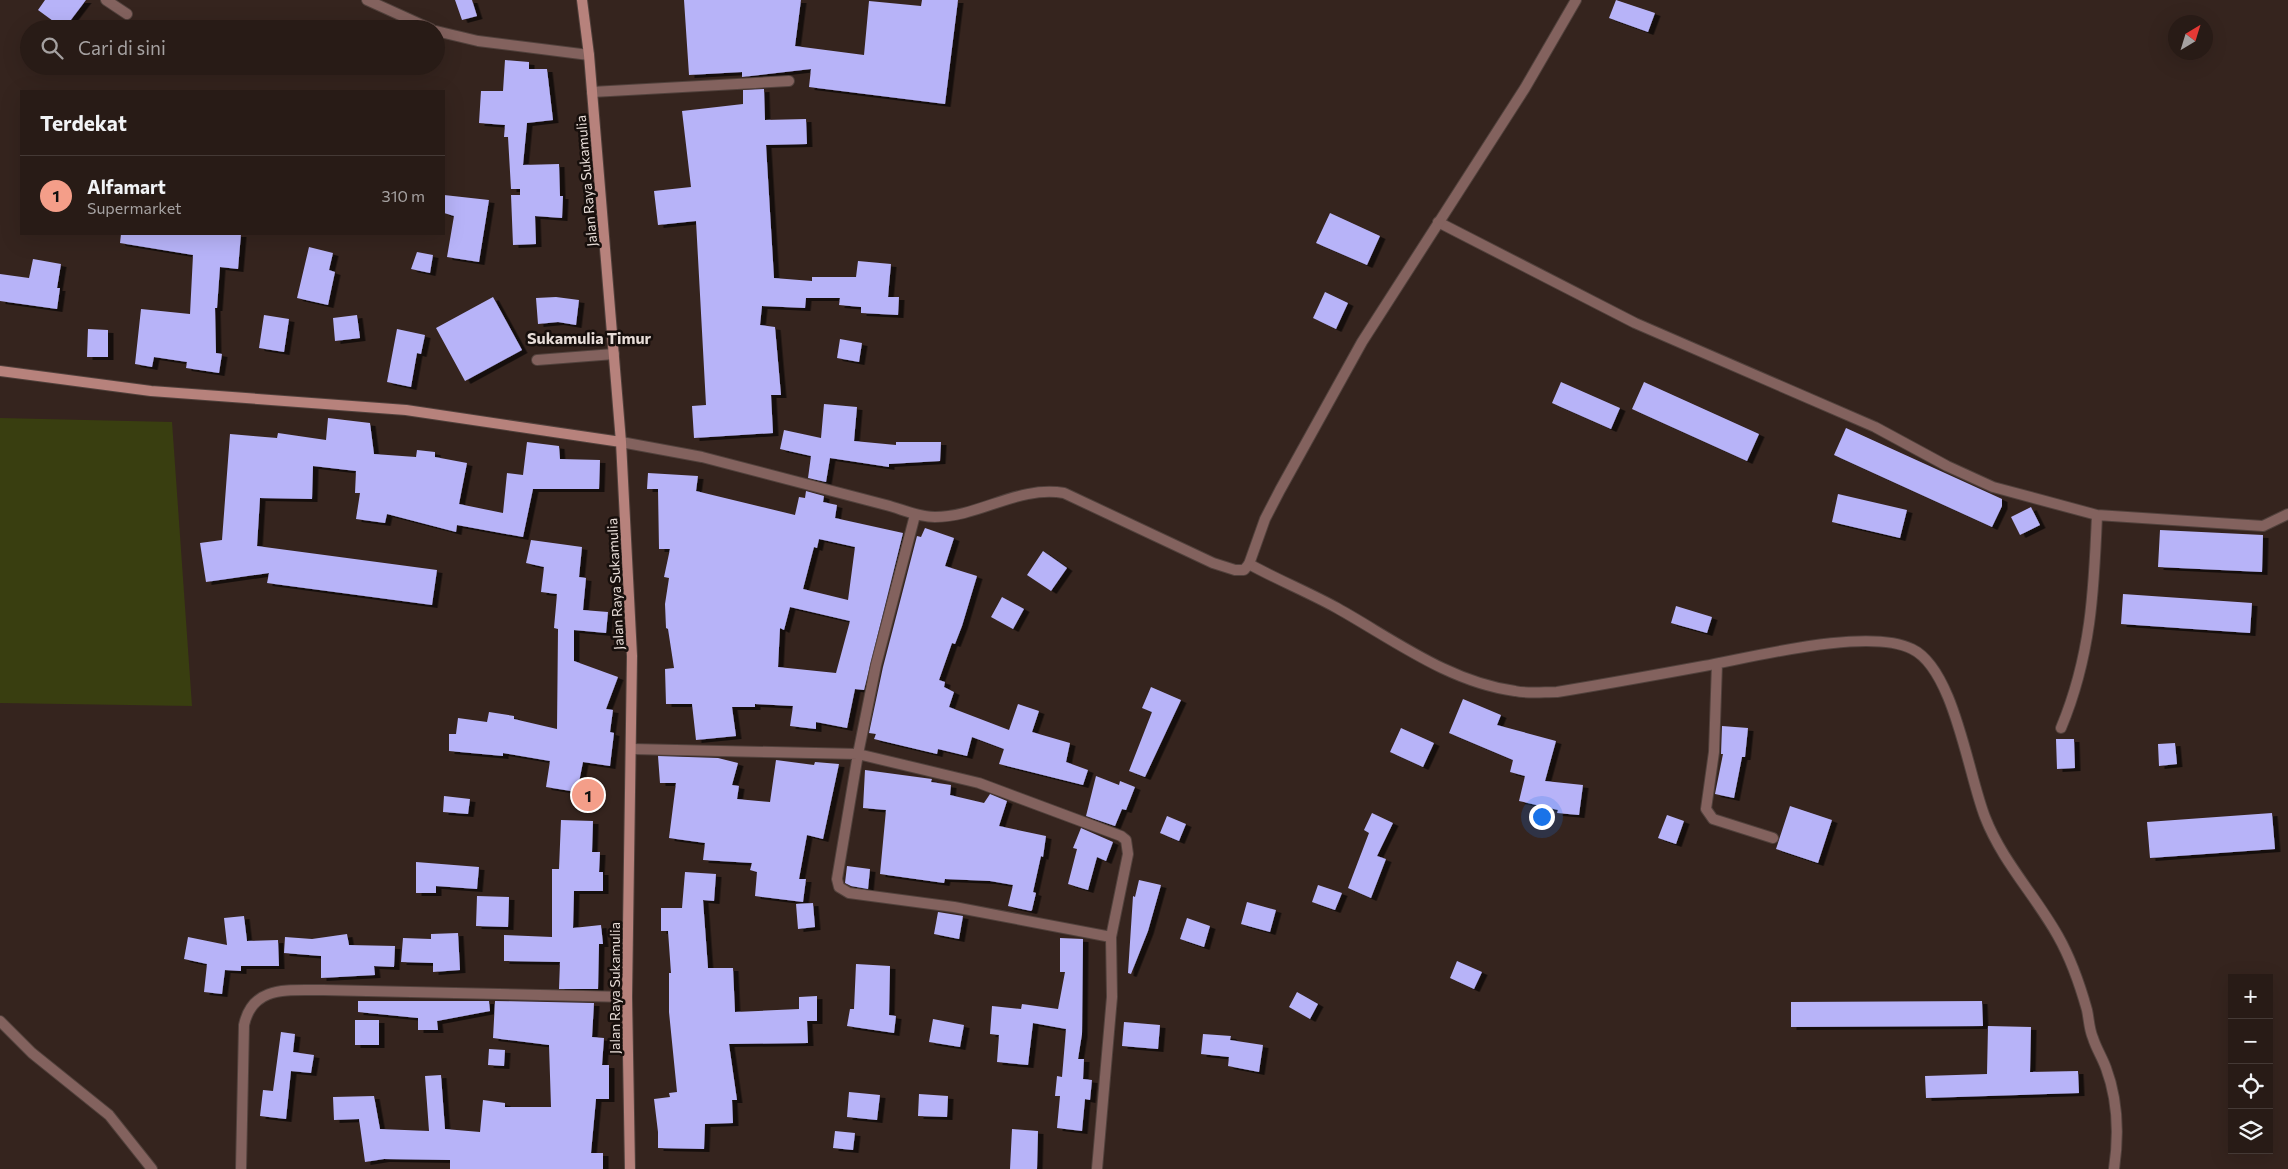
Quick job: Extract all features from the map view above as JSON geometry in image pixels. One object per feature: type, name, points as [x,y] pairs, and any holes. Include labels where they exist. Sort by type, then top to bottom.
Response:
[{"type":"main road","name":"Jalan Raya Sukamulia","points":[[582,0],[589,55],[621,442],[632,656],[627,997],[630,1169]]},
{"type":"main road","points":[[0,371],[151,391],[406,410],[621,442]]},
{"type":"street","points":[[106,0],[127,14]]},
{"type":"street","points":[[367,0],[411,20]]},
{"type":"street","points":[[621,442],[702,457],[886,504],[915,515],[948,516],[1035,492],[1051,490],[1064,493],[1213,563],[1235,570],[1244,570],[1249,564],[1265,519],[1280,490],[1362,342],[1525,88],[1576,0]]},
{"type":"street","points":[[445,33],[478,41],[589,55]]},
{"type":"street","points":[[592,92],[789,81]]},
{"type":"street","points":[[1438,222],[1635,323],[1876,427],[1946,466],[1993,487],[2096,515],[2263,526],[2288,514]]},
{"type":"street","points":[[537,360],[614,354]]},
{"type":"street","points":[[915,515],[876,665],[858,754],[837,879],[839,888],[843,891],[954,906],[1111,937]]},
{"type":"street","points":[[2061,728],[2069,708],[2084,655],[2094,596],[2096,515]]},
{"type":"street","points":[[1249,564],[1303,589],[1445,670],[1516,692],[1557,692],[1810,646],[1862,641],[1890,642],[1913,649],[1929,662],[1940,677],[1951,706],[1979,799],[1995,841],[2060,938],[2076,975],[2092,1037],[2107,1069],[2114,1097],[2119,1135],[2114,1169]]},
{"type":"street","points":[[1716,664],[1714,752],[1706,809],[1713,819],[1773,838]]},
{"type":"street","points":[[632,749],[858,754],[979,783],[1122,836],[1126,840],[1128,854],[1111,937],[1112,997],[1097,1169]]},
{"type":"street","points":[[241,1169],[244,1025],[248,1012],[260,997],[281,991],[323,990],[627,997]]},
{"type":"street","points":[[0,1021],[32,1053],[109,1115],[152,1169]]},
{"type":"green space","points":[[0,418],[172,422],[192,706],[0,703]]},
{"type":"building","points":[[45,0],[86,0],[71,20],[52,20],[38,10]]},
{"type":"building","points":[[455,0],[472,0],[477,16],[462,20]]},
{"type":"building","points":[[684,0],[801,0],[795,46],[864,55],[869,1],[921,6],[922,0],[958,0],[945,104],[809,87],[811,69],[742,77],[742,72],[689,75]]},
{"type":"building","points":[[1616,0],[1655,13],[1648,32],[1609,18]]},
{"type":"building","points":[[505,60],[529,62],[529,69],[547,69],[553,120],[527,123],[523,165],[559,164],[560,196],[563,196],[562,218],[535,216],[536,244],[513,245],[511,195],[520,195],[520,189],[511,189],[508,137],[504,137],[505,125],[479,123],[481,91],[503,91]]},
{"type":"building","points":[[764,89],[765,120],[806,119],[807,144],[766,145],[774,278],[812,281],[812,277],[856,277],[858,261],[891,264],[888,297],[899,297],[898,315],[861,313],[861,307],[839,305],[840,298],[806,298],[805,308],[762,306],[760,325],[775,327],[781,395],[771,395],[773,433],[694,438],[692,406],[706,405],[696,221],[658,225],[654,191],[691,187],[682,111],[743,104],[743,90]]},
{"type":"building","points":[[445,195],[489,200],[479,262],[447,257],[454,216],[445,213]]},
{"type":"building","points":[[1330,213],[1380,236],[1367,265],[1316,243]]},
{"type":"building","points":[[121,235],[241,235],[238,269],[220,267],[217,308],[215,308],[216,353],[222,354],[219,373],[186,368],[187,362],[154,357],[152,367],[135,364],[141,309],[190,314],[193,255],[120,243]]},
{"type":"building","points":[[309,247],[333,253],[329,270],[335,272],[328,305],[297,298]]},
{"type":"building","points":[[417,252],[433,255],[430,273],[411,269]]},
{"type":"building","points":[[33,259],[61,264],[57,288],[60,288],[57,309],[0,301],[0,274],[29,278]]},
{"type":"building","points":[[1325,292],[1348,303],[1336,329],[1313,318]]},
{"type":"building","points":[[493,297],[522,350],[465,381],[436,328]]},
{"type":"building","points":[[556,297],[579,300],[576,325],[558,322],[538,324],[536,298]]},
{"type":"building","points":[[264,315],[289,319],[284,352],[259,348]]},
{"type":"building","points":[[357,315],[360,338],[335,341],[333,318]]},
{"type":"building","points":[[88,329],[108,330],[108,357],[87,357]]},
{"type":"building","points":[[397,329],[425,335],[421,354],[417,353],[411,387],[387,382]]},
{"type":"building","points":[[840,339],[862,343],[859,362],[837,358]]},
{"type":"building","points":[[1561,382],[1620,408],[1611,429],[1552,403]]},
{"type":"building","points":[[1644,382],[1759,434],[1747,461],[1632,409]]},
{"type":"building","points":[[824,404],[857,407],[854,441],[896,445],[896,442],[941,442],[940,461],[889,464],[889,467],[830,458],[826,482],[808,478],[811,456],[780,449],[784,430],[821,438]]},
{"type":"building","points":[[328,418],[370,423],[374,454],[416,457],[417,450],[435,452],[435,457],[467,463],[459,504],[503,513],[507,473],[523,475],[527,442],[559,446],[560,459],[600,460],[599,489],[533,489],[523,537],[457,525],[456,532],[387,514],[385,523],[356,519],[360,493],[355,493],[356,471],[313,466],[312,499],[260,498],[257,546],[437,570],[432,605],[267,583],[269,573],[206,582],[200,543],[222,540],[230,434],[277,438],[278,433],[326,440]]},
{"type":"building","points":[[1846,428],[2002,499],[2002,506],[1992,527],[1834,455]]},
{"type":"building","points":[[648,473],[698,476],[696,491],[795,515],[799,497],[805,498],[806,491],[824,496],[823,502],[837,505],[835,518],[903,533],[864,690],[855,689],[847,728],[816,722],[816,729],[790,726],[793,706],[755,704],[755,707],[732,707],[736,736],[696,740],[692,704],[666,704],[665,669],[674,668],[668,629],[666,628],[665,604],[669,578],[664,577],[670,549],[659,549],[658,489],[647,489]],"holes":[[[819,539],[855,547],[848,600],[803,589],[814,547],[817,548]],[[790,607],[850,621],[836,673],[778,667],[780,628],[784,630]]]},
{"type":"building","points":[[1838,494],[1907,510],[1900,538],[1832,522]]},
{"type":"building","points":[[2031,507],[2040,525],[2020,535],[2011,517]]},
{"type":"building","points":[[925,528],[954,538],[945,566],[977,576],[962,626],[955,644],[952,643],[939,680],[945,682],[944,687],[954,692],[949,707],[1009,730],[1018,704],[1039,711],[1032,732],[1070,743],[1066,762],[1088,770],[1083,785],[999,764],[1004,749],[972,737],[967,756],[938,749],[937,754],[874,739],[876,734],[869,733],[883,667],[917,536],[921,537]]},
{"type":"building","points":[[2160,530],[2263,535],[2262,572],[2158,567]]},
{"type":"building","points":[[531,540],[582,547],[579,577],[586,578],[583,610],[608,612],[606,633],[574,630],[574,661],[618,677],[606,709],[613,710],[610,732],[614,733],[610,766],[583,762],[577,792],[546,787],[550,761],[503,753],[503,756],[449,751],[449,734],[456,734],[458,718],[487,722],[489,712],[514,716],[514,719],[557,729],[558,629],[554,628],[557,594],[541,592],[544,567],[526,563]]},
{"type":"building","points":[[1043,551],[1067,568],[1051,591],[1027,575]]},
{"type":"building","points":[[2123,594],[2252,603],[2250,633],[2121,624]]},
{"type":"building","points":[[1002,597],[1024,609],[1013,629],[991,617]]},
{"type":"building","points":[[1676,606],[1712,617],[1707,633],[1671,623]]},
{"type":"building","points":[[1151,687],[1181,700],[1145,777],[1129,771],[1152,712],[1142,708]]},
{"type":"building","points":[[1463,699],[1501,715],[1497,725],[1556,741],[1545,781],[1583,785],[1579,815],[1557,813],[1558,810],[1519,801],[1525,776],[1510,772],[1513,760],[1449,733]]},
{"type":"building","points":[[1722,726],[1748,728],[1745,757],[1742,757],[1734,798],[1715,794],[1723,754],[1721,754]]},
{"type":"building","points":[[1401,728],[1434,743],[1423,767],[1390,752]]},
{"type":"building","points":[[2056,739],[2074,739],[2075,768],[2057,769]]},
{"type":"building","points":[[2175,743],[2177,764],[2159,766],[2158,744]]},
{"type":"building","points":[[658,756],[718,758],[738,763],[732,785],[739,786],[737,799],[770,802],[776,760],[814,765],[815,762],[839,764],[823,839],[807,835],[799,879],[806,879],[803,902],[755,896],[757,872],[750,870],[752,863],[703,860],[705,843],[669,838],[676,783],[660,783]]},
{"type":"building","points":[[865,770],[932,779],[931,782],[951,785],[950,795],[984,803],[990,794],[1007,801],[999,826],[1046,836],[1043,857],[1041,856],[1033,892],[1036,893],[1032,910],[1008,906],[1013,885],[990,881],[945,879],[944,883],[880,874],[886,810],[863,808]]},
{"type":"building","points":[[1096,776],[1119,785],[1120,781],[1135,787],[1126,810],[1122,809],[1115,826],[1086,816]]},
{"type":"building","points":[[444,796],[470,799],[468,814],[443,812]]},
{"type":"building","points":[[1790,806],[1832,820],[1818,863],[1776,849]]},
{"type":"building","points":[[1372,813],[1393,823],[1377,856],[1386,859],[1371,898],[1348,888],[1369,833],[1364,830]]},
{"type":"building","points":[[2272,813],[2275,849],[2150,858],[2147,822]]},
{"type":"building","points":[[1667,815],[1684,821],[1676,844],[1658,838]]},
{"type":"building","points":[[1167,816],[1186,824],[1179,841],[1160,833]]},
{"type":"building","points":[[561,820],[593,821],[592,852],[600,852],[599,872],[603,872],[603,891],[574,891],[573,928],[601,925],[603,944],[599,944],[598,989],[559,989],[560,962],[504,961],[504,935],[552,937],[552,869],[559,869]]},
{"type":"building","points":[[1081,828],[1113,842],[1106,861],[1097,857],[1088,890],[1068,884],[1077,849],[1073,848]]},
{"type":"building","points":[[416,862],[479,867],[477,889],[436,886],[436,893],[416,893]]},
{"type":"building","points":[[847,866],[870,869],[868,889],[845,883]]},
{"type":"building","points":[[685,872],[716,874],[714,901],[703,900],[708,968],[733,968],[735,1012],[799,1009],[799,997],[817,996],[817,1021],[807,1021],[808,1043],[729,1044],[737,1100],[732,1100],[733,1123],[705,1124],[704,1149],[658,1148],[654,1099],[670,1097],[669,1093],[677,1092],[669,1012],[669,973],[671,973],[668,931],[661,931],[661,908],[682,908]]},
{"type":"building","points":[[1139,880],[1161,885],[1148,931],[1131,974],[1128,973],[1133,896],[1135,897]]},
{"type":"building","points":[[1318,885],[1342,893],[1335,910],[1312,902]]},
{"type":"building","points":[[477,896],[509,897],[508,927],[476,926]]},
{"type":"building","points":[[1247,902],[1276,910],[1270,932],[1241,924]]},
{"type":"building","points":[[813,903],[815,927],[798,929],[796,904]]},
{"type":"building","points":[[938,912],[963,916],[959,939],[934,934]]},
{"type":"building","points":[[244,916],[247,941],[278,940],[279,966],[241,966],[241,971],[225,970],[222,994],[204,992],[207,964],[184,959],[188,937],[227,945],[224,918]]},
{"type":"building","points":[[1187,918],[1210,926],[1204,947],[1180,939]]},
{"type":"building","points":[[458,933],[460,970],[433,972],[433,963],[401,962],[403,938],[431,939],[431,934]]},
{"type":"building","points":[[347,934],[349,945],[395,946],[394,967],[374,966],[375,975],[321,978],[321,956],[284,953],[285,937],[312,939]]},
{"type":"building","points":[[1060,938],[1083,939],[1082,1034],[1078,1059],[1084,1059],[1083,1079],[1092,1080],[1090,1100],[1085,1099],[1082,1131],[1057,1128],[1060,1096],[1055,1096],[1057,1076],[1062,1077],[1066,1029],[1033,1023],[1028,1065],[997,1062],[999,1035],[990,1034],[992,1006],[1021,1009],[1022,1004],[1058,1009],[1065,972],[1060,972]]},
{"type":"building","points":[[1457,961],[1482,972],[1474,989],[1450,978]]},
{"type":"building","points":[[856,964],[890,966],[889,1015],[896,1016],[894,1033],[847,1026],[850,1009],[854,1009]]},
{"type":"building","points":[[1297,992],[1318,1004],[1310,1019],[1289,1007]]},
{"type":"building","points":[[358,1001],[489,1001],[490,1011],[437,1021],[438,1030],[418,1030],[418,1018],[358,1012]]},
{"type":"building","points":[[495,1001],[594,1003],[592,1037],[604,1038],[602,1065],[609,1065],[609,1099],[596,1099],[591,1153],[603,1153],[603,1169],[450,1169],[450,1160],[384,1159],[365,1162],[359,1119],[334,1120],[333,1097],[374,1096],[380,1129],[429,1131],[425,1076],[441,1075],[445,1129],[480,1132],[483,1100],[505,1103],[505,1107],[551,1107],[549,1045],[493,1038]]},
{"type":"building","points":[[1982,1001],[1983,1026],[1791,1027],[1791,1002]]},
{"type":"building","points":[[933,1019],[964,1025],[960,1047],[929,1042]]},
{"type":"building","points":[[355,1020],[379,1020],[379,1045],[355,1045]]},
{"type":"building","points":[[1124,1022],[1160,1025],[1158,1049],[1122,1046]]},
{"type":"building","points":[[1988,1026],[2031,1027],[2030,1072],[2078,1071],[2079,1093],[1926,1098],[1925,1076],[1987,1074]]},
{"type":"building","points":[[281,1032],[295,1034],[293,1052],[314,1055],[311,1073],[291,1071],[286,1119],[260,1116],[263,1090],[273,1091]]},
{"type":"building","points":[[1203,1034],[1231,1036],[1230,1040],[1263,1045],[1259,1072],[1228,1066],[1229,1057],[1201,1054]]},
{"type":"building","points":[[489,1049],[505,1050],[504,1066],[488,1065]]},
{"type":"building","points":[[849,1092],[880,1095],[877,1120],[847,1117]]},
{"type":"building","points":[[919,1094],[948,1096],[947,1117],[918,1116]]},
{"type":"building","points":[[1012,1129],[1038,1131],[1037,1169],[1010,1169]]},
{"type":"building","points":[[835,1131],[855,1133],[853,1150],[833,1148]]},
{"type":"place","name":"Alfamart","points":[[588,795]]},
{"type":"district","name":"Sukamulia Timur","points":[[589,337]]}]
